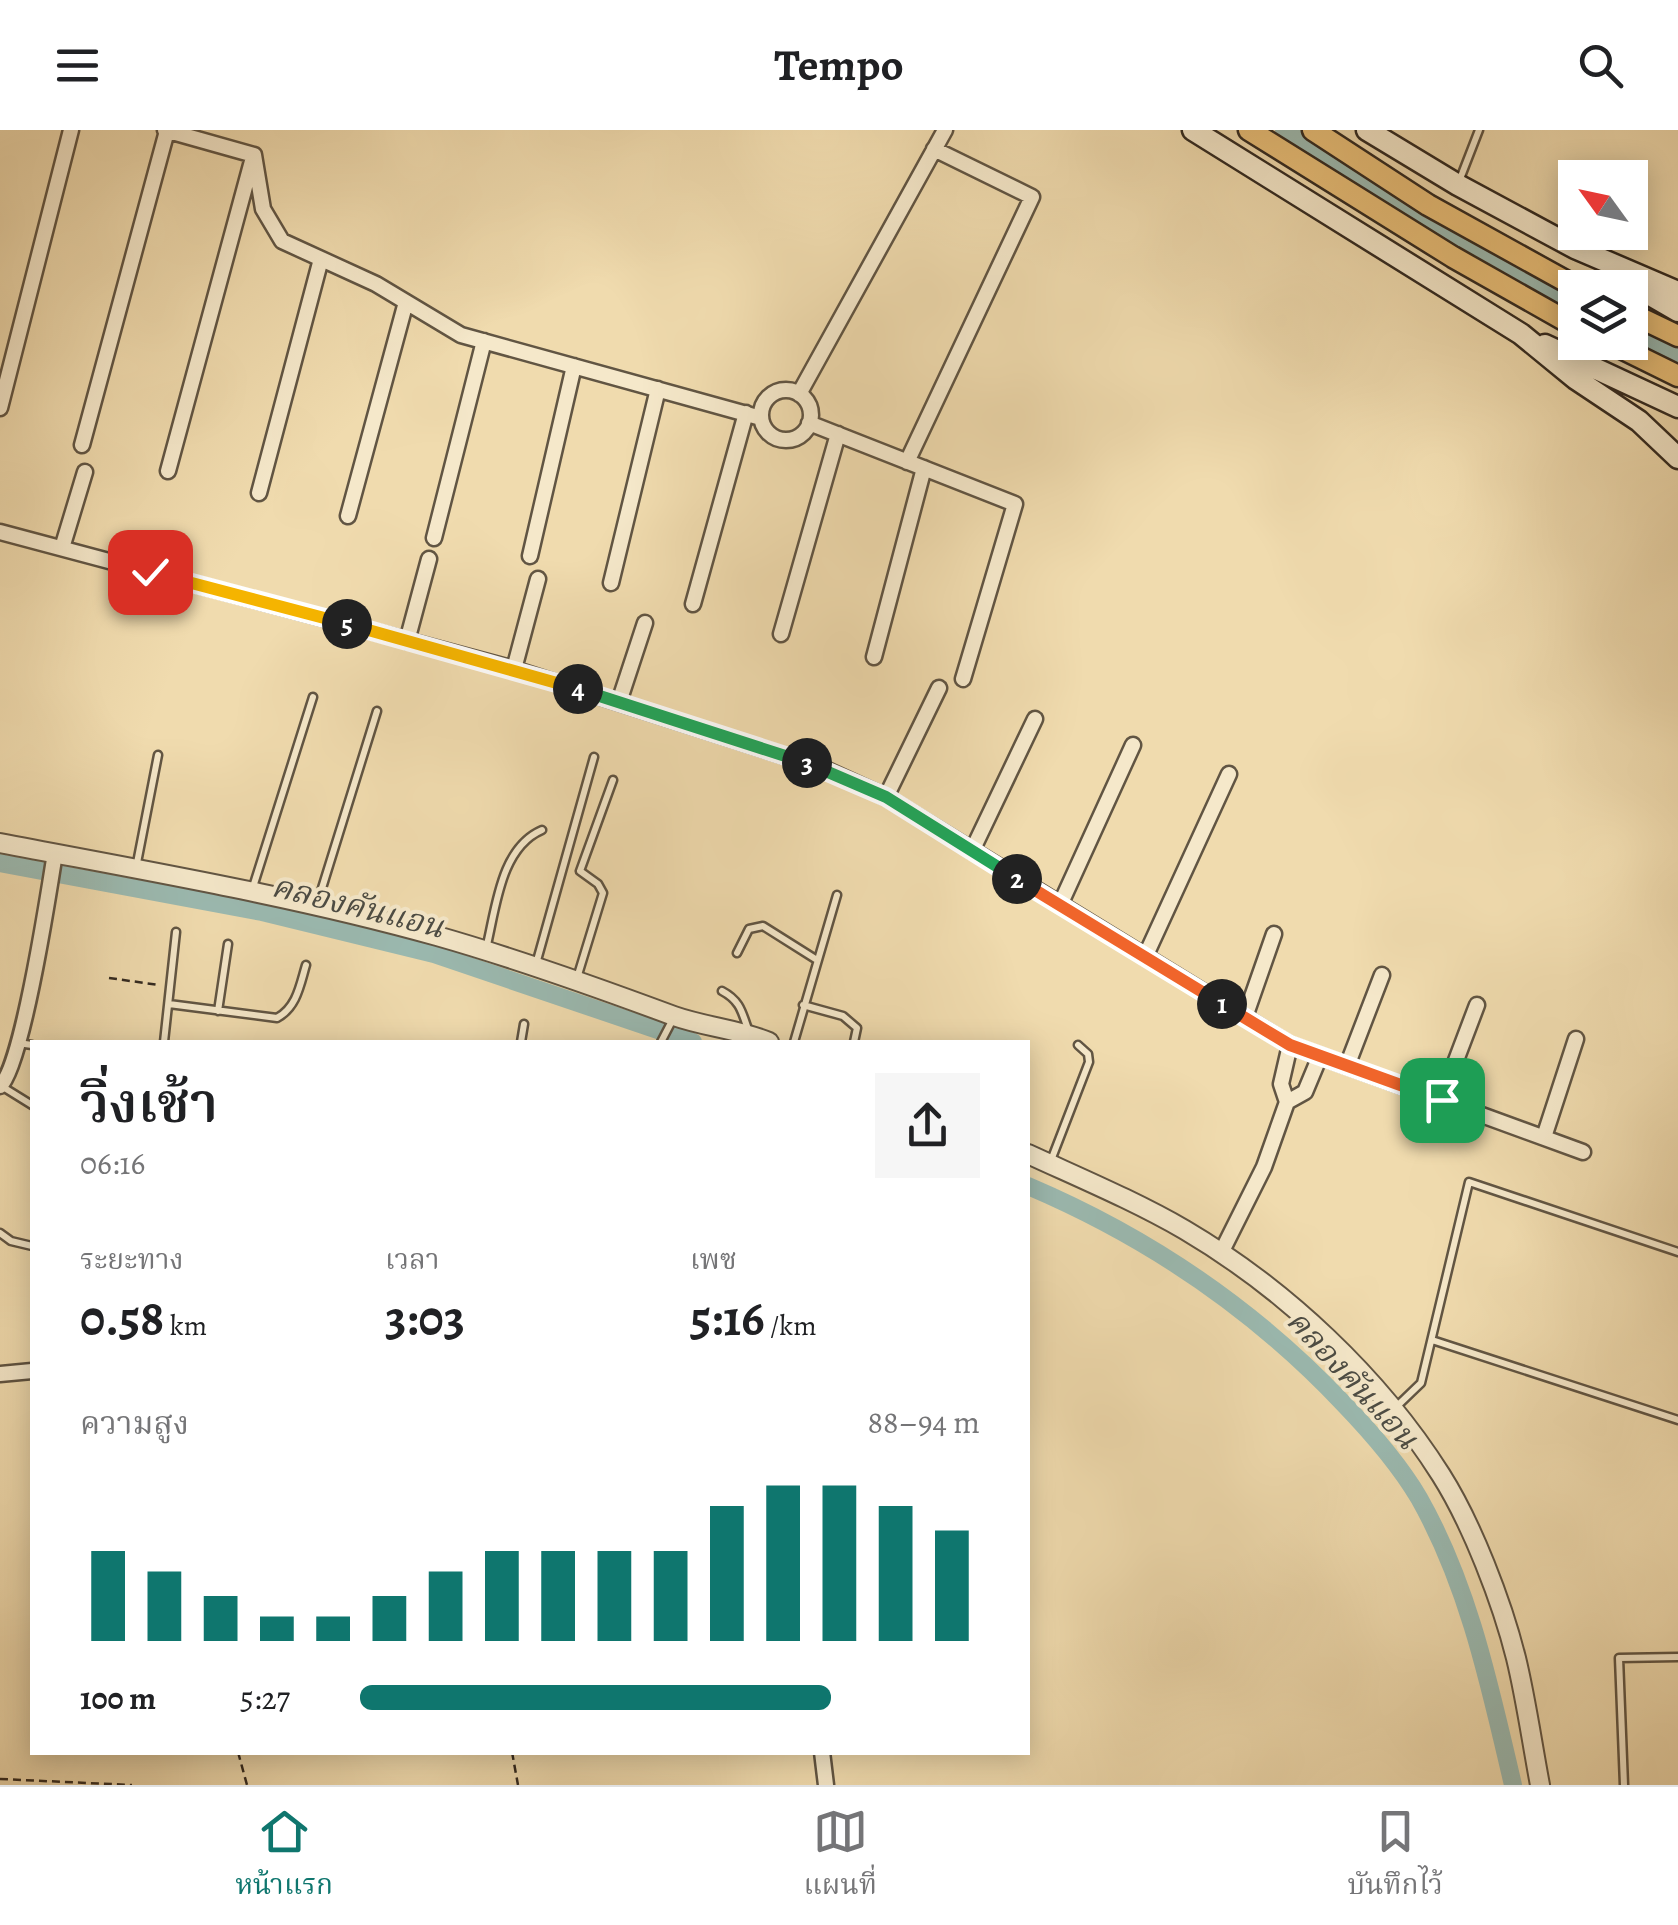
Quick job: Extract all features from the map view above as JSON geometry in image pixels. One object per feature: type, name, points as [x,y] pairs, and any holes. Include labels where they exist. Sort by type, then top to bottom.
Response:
[{"type":"main road","points":[[1193,130],[1521,334],[1678,407]]},
{"type":"main road","points":[[1249,130],[1453,257],[1558,316]]},
{"type":"main road","points":[[1313,130],[1428,206],[1558,277]]},
{"type":"main road","points":[[1367,130],[1558,239]]},
{"type":"main road","points":[[1578,250],[1637,290],[1678,311]]},
{"type":"main road","points":[[1580,250],[1678,292]]},
{"type":"main road","points":[[1648,322],[1678,336]]},
{"type":"main road","points":[[1521,334],[1576,380],[1678,445]]},
{"type":"main road","points":[[1646,360],[1678,376]]},
{"type":"main road","points":[[1639,421],[1678,458]]},
{"type":"street","points":[[0,408],[72,130]]},
{"type":"street","points":[[82,445],[166,130],[254,155]]},
{"type":"street","points":[[798,394],[945,130]]},
{"type":"street","points":[[908,462],[1032,197],[934,149]]},
{"type":"street","points":[[254,155],[263,209],[282,241],[406,302],[460,334],[754,415],[768,432],[782,440],[798,436],[809,424],[809,407],[798,394],[776,393],[754,415],[694,604]]},
{"type":"street","points":[[168,471],[254,155]]},
{"type":"street","points":[[259,493],[320,258]]},
{"type":"street","points":[[348,516],[406,302]]},
{"type":"street","points":[[434,538],[484,341]]},
{"type":"street","points":[[530,556],[574,366]]},
{"type":"street","points":[[611,583],[658,389]]},
{"type":"street","points":[[809,424],[1015,504],[963,680]]},
{"type":"street","points":[[781,634],[838,434]]},
{"type":"street","points":[[874,657],[924,468]]},
{"type":"street","points":[[62,548],[85,472]]},
{"type":"street","points":[[0,532],[514,669],[825,769],[886,797],[1290,1045],[1584,1152]]},
{"type":"street","points":[[407,641],[429,560]]},
{"type":"street","points":[[514,669],[538,579]]},
{"type":"street","points":[[620,702],[645,622]]},
{"type":"street","points":[[886,797],[938,688]]},
{"type":"street","points":[[972,851],[1034,720]]},
{"type":"street","points":[[1060,904],[1133,745]]},
{"type":"street","points":[[1145,957],[1230,774]]},
{"type":"street","points":[[0,843],[54,859],[136,869],[316,907],[486,950],[577,979],[672,1022],[749,1034],[764,1040]]},
{"type":"street","points":[[1,1086],[8,1080],[25,1044],[54,859]]},
{"type":"street","points":[[1245,1017],[1274,934]]},
{"type":"street","points":[[1348,1066],[1382,975]]},
{"type":"street","points":[[1442,1100],[1477,1005]]},
{"type":"street","points":[[1544,1138],[1576,1039]]},
{"type":"street","points":[[1221,1254],[1264,1167],[1287,1102],[1281,1084],[1290,1045]]},
{"type":"street","points":[[1287,1102],[1305,1092],[1320,1056]]},
{"type":"street","points":[[1030,1155],[1183,1229],[1221,1254],[1325,1336],[1393,1410],[1442,1477],[1493,1588],[1516,1658],[1540,1785]]},
{"type":"street","points":[[0,1374],[30,1371]]},
{"type":"street","points":[[822,1755],[826,1785]]},
{"type":"lane","points":[[1458,185],[1479,130]]},
{"type":"lane","points":[[251,893],[313,697]]},
{"type":"lane","points":[[316,907],[377,710]]},
{"type":"lane","points":[[136,869],[158,755]]},
{"type":"lane","points":[[536,966],[594,757]]},
{"type":"lane","points":[[577,979],[603,893],[598,884],[580,872],[581,864],[613,780]]},
{"type":"lane","points":[[486,950],[515,851],[530,835],[542,830]]},
{"type":"lane","points":[[794,1040],[837,896]]},
{"type":"lane","points":[[736,952],[749,928],[763,926],[817,960]]},
{"type":"lane","points":[[164,1040],[176,932]]},
{"type":"lane","points":[[218,1010],[228,944]]},
{"type":"lane","points":[[168,1004],[278,1018],[295,1000],[306,965]]},
{"type":"lane","points":[[722,991],[741,1006],[749,1034]]},
{"type":"lane","points":[[803,1004],[850,1019],[857,1028],[854,1040]]},
{"type":"lane","points":[[662,1040],[672,1022]]},
{"type":"lane","points":[[520,1040],[524,1024]]},
{"type":"lane","points":[[1050,1164],[1090,1062],[1078,1045]]},
{"type":"lane","points":[[1,1086],[30,1104]]},
{"type":"lane","points":[[1393,1410],[1421,1383],[1469,1182],[1678,1252]]},
{"type":"lane","points":[[0,1233],[11,1241],[30,1246]]},
{"type":"lane","points":[[1432,1340],[1678,1420]]},
{"type":"lane","points":[[1624,1785],[1619,1658],[1678,1658]]},
{"type":"path","points":[[109,978],[170,986]]},
{"type":"path","points":[[239,1755],[247,1785]]},
{"type":"path","points":[[513,1755],[518,1785]]},
{"type":"path","points":[[0,1779],[132,1785]]},
{"type":"waterway","points":[[1284,130],[1380,194],[1558,295]]},
{"type":"waterway","points":[[1648,343],[1678,358]]},
{"type":"waterway","name":"คลองคันแอน","points":[[0,863],[262,912],[434,954],[687,1040]]},
{"type":"waterway","name":"คลองคันแอน","points":[[1030,1187],[1157,1252],[1235,1306],[1309,1368],[1384,1448],[1419,1498],[1452,1566],[1476,1638],[1513,1785]]},
{"type":"route","points":[[150,572],[514,669],[825,769],[886,797],[1290,1045],[1442,1100]]}]
